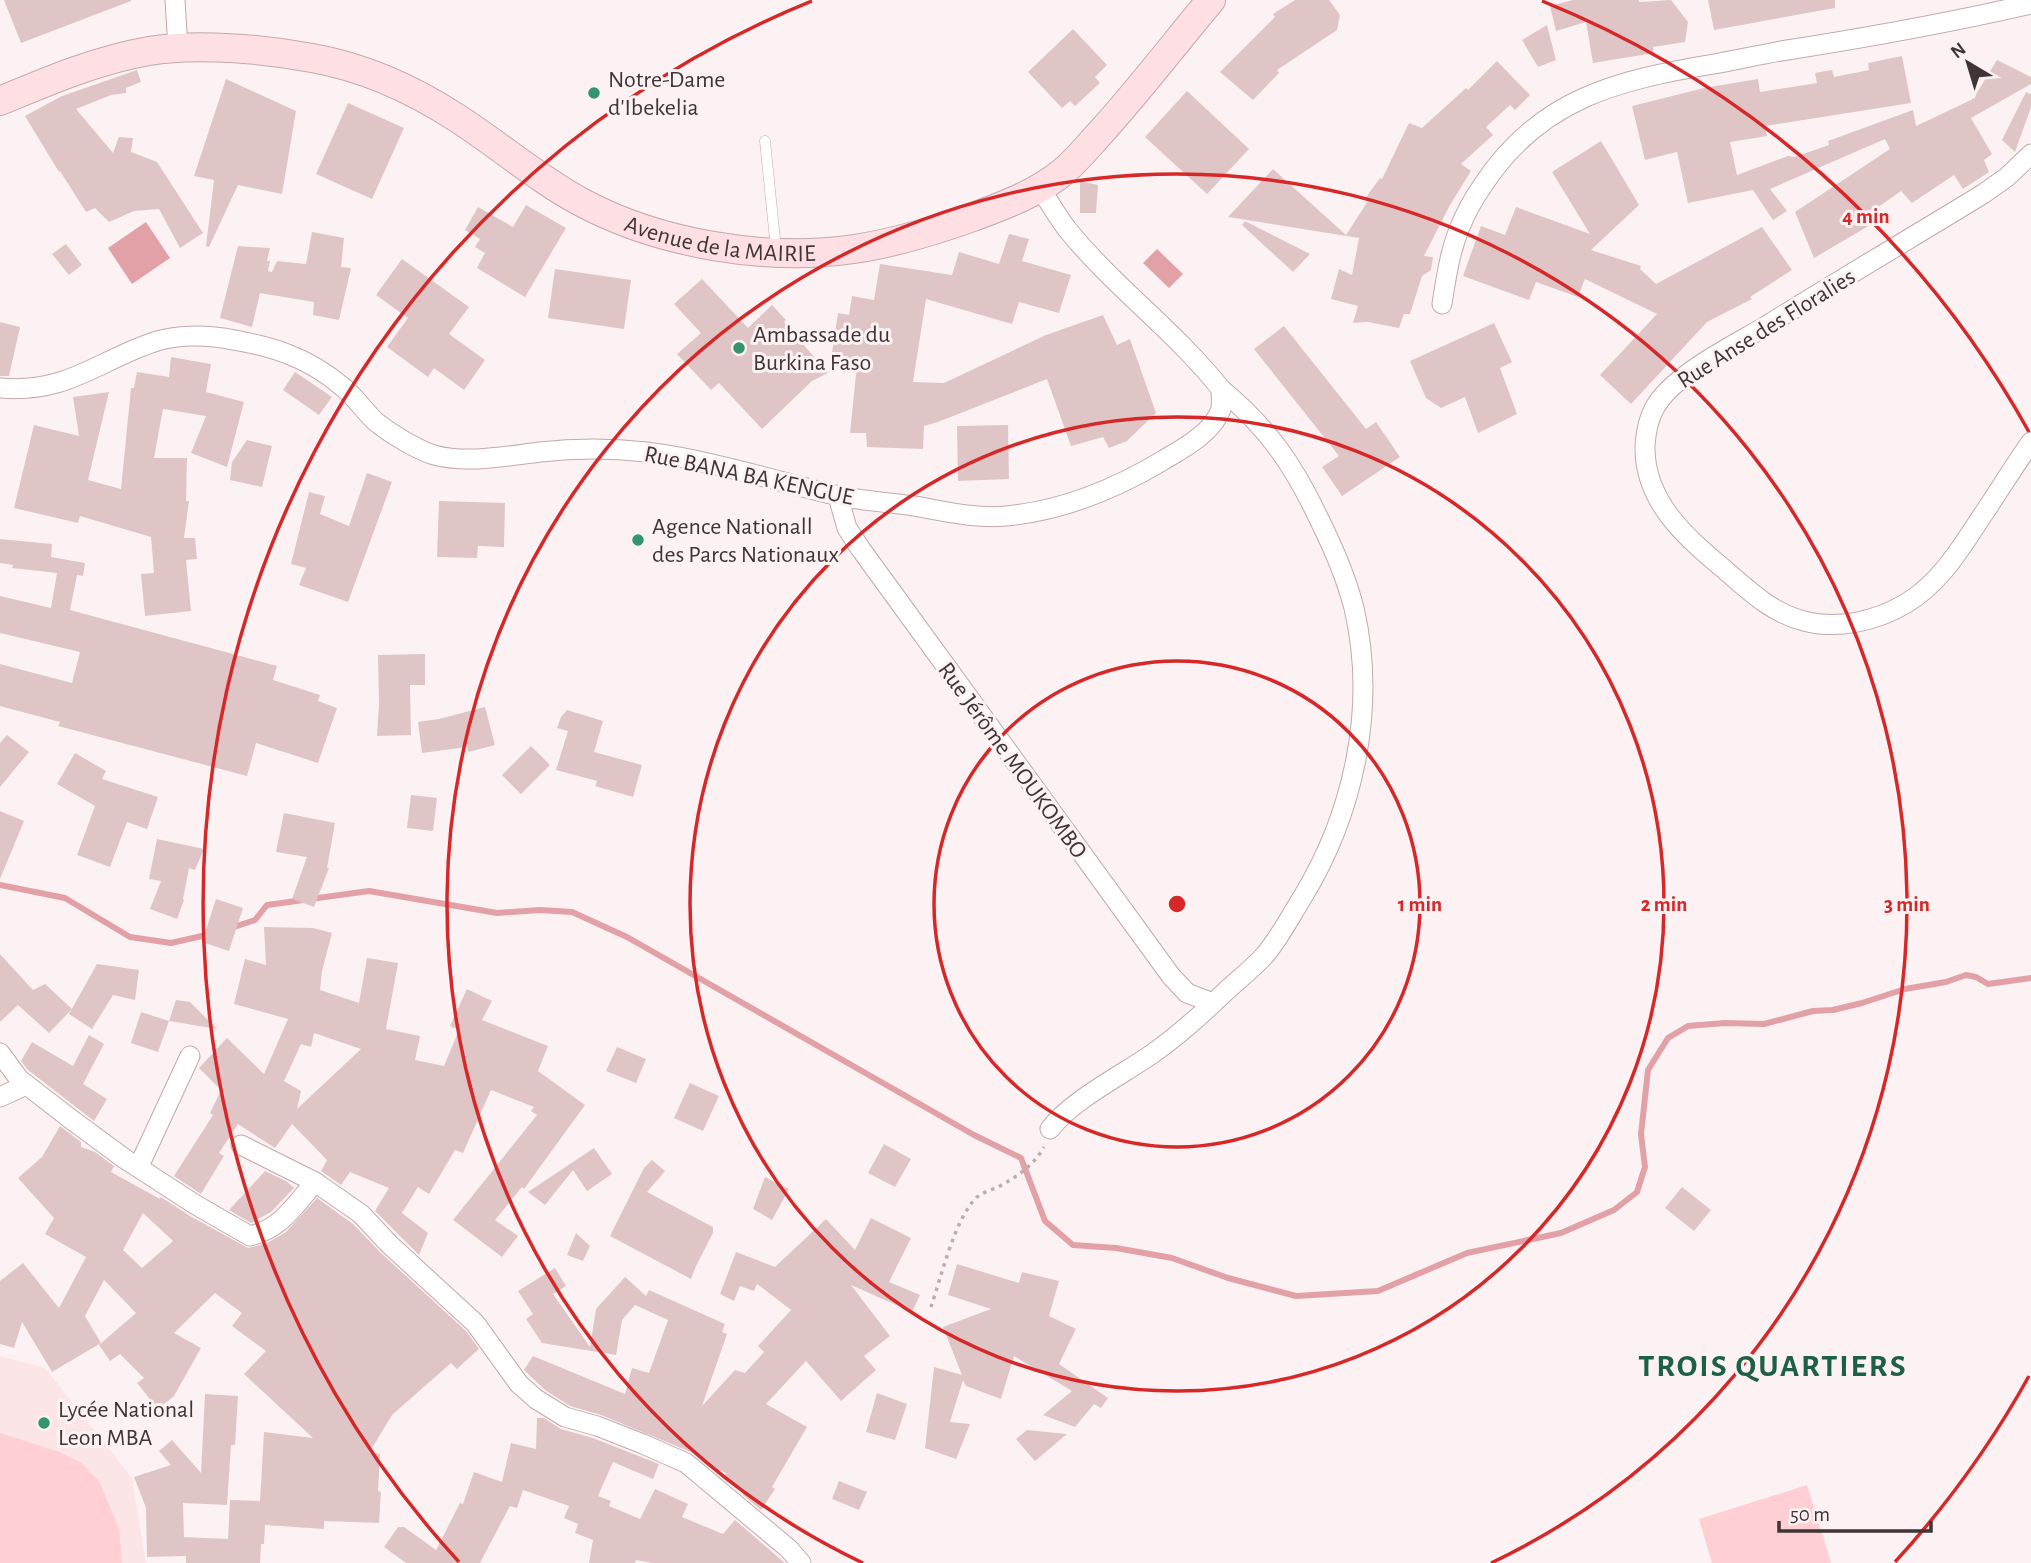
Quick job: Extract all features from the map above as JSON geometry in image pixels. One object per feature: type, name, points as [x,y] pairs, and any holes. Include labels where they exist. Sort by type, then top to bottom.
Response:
[{"type":"main road","name":"Avenue de la MAIRIE","points":[[0,101],[64,75],[150,51],[219,48],[313,58],[395,84],[429,101],[579,201],[617,220],[683,239],[733,249],[776,253],[844,250],[885,243],[954,223],[1040,188],[1065,170],[1115,117],[1211,0]]},
{"type":"street","points":[[175,0],[178,48]]},
{"type":"street","points":[[1441,304],[1461,224],[1486,181],[1505,154],[1523,137],[1546,118],[1574,102],[1602,89],[1668,71],[1914,28],[2031,4]]},
{"type":"street","name":"Rue Anse des Floralies","points":[[2031,154],[2007,177],[1983,194],[1728,348],[1672,386],[1658,402],[1650,417],[1645,454],[1647,471],[1657,500],[1698,547],[1747,589],[1782,614],[1817,624],[1839,624],[1878,617],[1906,603],[1939,577],[2031,442]]},
{"type":"street","points":[[1040,188],[1067,229],[1254,419],[1287,459],[1304,486],[1328,536],[1354,608],[1361,660],[1362,698],[1359,737],[1350,785],[1335,831],[1321,863],[1282,930],[1264,955],[1213,1003],[1155,1052],[1067,1111],[1049,1133]]},
{"type":"street","name":"Rue BANA BA KENGUE","points":[[0,388],[38,388],[70,380],[160,340],[221,338],[290,353],[311,364],[344,388],[375,421],[431,454],[471,458],[589,449],[648,453],[722,467],[838,496],[977,516],[1014,515],[1073,503],[1114,486],[1188,445],[1212,424],[1221,408],[1222,389]]},
{"type":"street","name":"Rue Jérôme MOUKOMBO","points":[[838,496],[847,528],[860,548],[1142,939],[1187,993],[1213,1003]]},
{"type":"street","points":[[0,1053],[26,1085],[125,1159],[250,1236],[265,1232],[281,1221],[315,1182]]},
{"type":"street","points":[[139,1166],[190,1056]]},
{"type":"street","points":[[0,1097],[26,1085]]},
{"type":"street","points":[[241,1145],[315,1182],[361,1214],[389,1244],[475,1323],[519,1384],[536,1399],[565,1417],[608,1430],[686,1463],[789,1549],[800,1563]]},
{"type":"lane","points":[[765,141],[776,253]]},
{"type":"path","points":[[931,1307],[964,1212],[978,1195],[999,1186],[1035,1161],[1049,1133]]},
{"type":"shaded area","points":[[146,222],[170,258],[132,284],[108,248]]},
{"type":"shaded area","points":[[1157,249],[1183,274],[1169,288],[1143,263]]},
{"type":"shaded area","name":"Lycée National Leon MBA","points":[[0,1356],[45,1368],[132,1478],[146,1563],[0,1563]]},
{"type":"shaded area","points":[[0,1433],[59,1452],[80,1462],[99,1481],[119,1529],[122,1563],[0,1563]]},
{"type":"shaded area","points":[[1807,1485],[1831,1563],[1712,1563],[1699,1519]]},
{"type":"building","points":[[4,0],[131,0],[131,1],[21,43]]},
{"type":"building","points":[[1295,0],[1329,0],[1340,15],[1337,30],[1277,70],[1279,73],[1253,100],[1220,72],[1275,17],[1273,14]]},
{"type":"building","points":[[1573,0],[1671,0],[1688,22],[1685,42],[1653,47],[1654,53],[1593,63],[1586,22],[1556,31],[1550,6]]},
{"type":"building","points":[[1708,0],[1835,0],[1835,8],[1714,30]]},
{"type":"building","points":[[1547,25],[1556,60],[1538,67],[1522,40]]},
{"type":"building","points":[[1073,29],[1107,65],[1095,77],[1100,83],[1075,106],[1070,101],[1062,108],[1028,72]]},
{"type":"building","points":[[1902,56],[1911,103],[1765,126],[1767,136],[1730,142],[1737,175],[1788,156],[1794,157],[1829,145],[1828,141],[1913,110],[1916,126],[1973,99],[1997,60],[2031,77],[2031,84],[1971,118],[1992,154],[1984,160],[1989,172],[1963,189],[1954,175],[1912,203],[1901,191],[1877,208],[1884,217],[1814,258],[1795,212],[1890,149],[1885,139],[1770,189],[1787,211],[1773,220],[1753,190],[1688,203],[1677,152],[1645,160],[1632,106],[1704,88],[1758,79],[1760,92],[1817,83],[1815,73],[1832,70],[1834,77],[1869,70],[1868,63]]},
{"type":"building","points":[[1497,61],[1530,95],[1515,110],[1510,105],[1486,127],[1493,135],[1461,164],[1471,171],[1424,256],[1433,257],[1431,270],[1422,276],[1410,314],[1404,314],[1399,328],[1368,322],[1353,323],[1358,306],[1331,299],[1339,269],[1352,275],[1359,238],[1228,217],[1273,169],[1346,235],[1368,201],[1364,200],[1380,178],[1382,179],[1409,123],[1422,128],[1466,88],[1468,90]]},
{"type":"building","points":[[137,70],[141,82],[126,88],[126,93],[111,95],[76,109],[113,153],[119,137],[133,138],[131,152],[157,162],[203,233],[180,248],[159,209],[134,211],[109,222],[95,208],[86,212],[25,116],[62,96]]},
{"type":"building","points":[[226,79],[296,111],[282,194],[238,185],[209,247],[206,246],[214,180],[194,176]]},
{"type":"building","points":[[1187,91],[1249,149],[1207,194],[1145,137]]},
{"type":"building","points":[[2026,92],[2031,94],[2031,107],[2015,152],[2002,140]]},
{"type":"building","points":[[348,103],[404,128],[372,199],[316,174]]},
{"type":"building","points":[[1601,141],[1639,205],[1591,250],[1641,266],[1640,269],[1656,284],[1762,227],[1792,270],[1750,297],[1752,299],[1707,322],[1631,404],[1600,375],[1657,314],[1585,279],[1578,297],[1536,282],[1529,300],[1463,276],[1481,226],[1505,235],[1516,207],[1590,234],[1552,172]]},
{"type":"building","points":[[1080,181],[1098,185],[1096,213],[1080,213]]},
{"type":"building","points":[[526,205],[566,228],[525,297],[477,268],[485,253],[475,247],[480,239],[465,230],[478,207],[513,227]]},
{"type":"building","points":[[1245,221],[1310,254],[1293,272],[1242,225]]},
{"type":"building","points":[[312,232],[344,238],[341,267],[351,268],[339,320],[313,315],[314,302],[260,293],[252,327],[220,318],[238,246],[270,248],[267,261],[270,261],[268,271],[272,272],[277,261],[306,264]]},
{"type":"building","points":[[1009,234],[1029,239],[1022,261],[1071,275],[1059,313],[1019,302],[1012,324],[926,299],[913,382],[944,383],[1046,335],[1103,315],[1117,345],[1130,339],[1156,413],[1127,441],[1109,448],[1103,437],[1071,446],[1047,379],[924,426],[923,449],[867,447],[866,433],[850,433],[858,355],[829,372],[838,313],[849,315],[852,296],[874,300],[880,264],[952,275],[959,252],[999,264]]},
{"type":"building","points":[[66,244],[82,265],[69,275],[52,254]]},
{"type":"building","points":[[402,259],[469,307],[449,334],[485,360],[464,390],[434,368],[428,377],[387,347],[408,318],[376,295]]},
{"type":"building","points":[[555,269],[631,280],[624,329],[548,318]]},
{"type":"building","points":[[702,279],[748,328],[772,305],[828,373],[812,381],[762,429],[719,383],[711,390],[677,354],[701,333],[674,304]]},
{"type":"building","points":[[0,322],[20,327],[9,376],[0,376]]},
{"type":"building","points":[[1494,323],[1512,362],[1500,368],[1517,414],[1478,433],[1465,397],[1441,408],[1426,398],[1410,361]]},
{"type":"building","points":[[1284,326],[1366,429],[1376,422],[1400,457],[1342,496],[1322,467],[1339,456],[1254,349]]},
{"type":"building","points":[[171,357],[211,364],[206,392],[244,402],[227,467],[191,453],[206,416],[163,409],[154,458],[187,458],[186,501],[189,501],[184,538],[195,538],[197,559],[186,560],[191,611],[145,616],[141,574],[154,573],[151,537],[80,516],[78,523],[14,508],[34,425],[79,436],[73,397],[109,392],[88,480],[121,489],[131,388],[134,388],[137,372],[169,377]]},
{"type":"building","points":[[295,372],[332,397],[319,415],[283,390]]},
{"type":"building","points":[[1008,425],[1009,479],[958,481],[957,426]]},
{"type":"building","points":[[247,440],[272,446],[262,487],[230,480],[232,462]]},
{"type":"building","points":[[367,473],[392,482],[348,602],[299,585],[306,568],[291,564],[309,492],[325,496],[320,514],[349,526]]},
{"type":"building","points":[[439,501],[505,503],[504,547],[478,546],[477,558],[437,557]]},
{"type":"building","points":[[0,539],[52,544],[51,557],[85,563],[83,576],[77,575],[70,610],[277,666],[273,680],[320,695],[318,701],[337,708],[318,763],[256,743],[247,776],[58,726],[60,722],[0,706],[0,664],[72,683],[80,652],[0,633],[0,596],[51,608],[57,573],[12,568],[13,565],[0,563]]},
{"type":"building","points":[[425,654],[425,685],[410,685],[411,735],[377,736],[378,655]]},
{"type":"building","points":[[485,707],[495,745],[468,752],[467,747],[422,753],[418,722]]},
{"type":"building","points":[[567,710],[603,721],[594,752],[642,765],[633,797],[595,786],[597,781],[556,770],[568,731],[557,728]]},
{"type":"building","points":[[7,735],[29,752],[0,787],[0,743]]},
{"type":"building","points":[[531,746],[550,765],[521,794],[502,775]]},
{"type":"building","points":[[75,753],[106,771],[102,779],[158,797],[147,829],[127,822],[110,867],[77,855],[95,806],[57,784]]},
{"type":"building","points":[[411,795],[437,798],[433,831],[407,828]]},
{"type":"building","points":[[0,811],[24,821],[0,879]]},
{"type":"building","points":[[284,813],[335,823],[329,868],[314,907],[292,899],[307,857],[276,852]]},
{"type":"building","points":[[157,839],[204,849],[195,870],[189,868],[184,900],[177,919],[150,909],[161,881],[149,879]]},
{"type":"building","points":[[216,899],[243,908],[229,951],[202,942]]},
{"type":"building","points":[[264,927],[313,928],[332,933],[320,990],[359,1003],[367,958],[398,963],[386,1029],[420,1036],[415,1060],[444,1066],[459,1030],[450,1026],[467,989],[492,1001],[482,1020],[548,1046],[538,1071],[585,1105],[524,1189],[522,1187],[495,1220],[518,1236],[502,1257],[453,1220],[537,1115],[531,1111],[534,1107],[491,1090],[463,1153],[455,1150],[429,1194],[418,1187],[402,1213],[428,1233],[419,1255],[375,1211],[389,1188],[350,1172],[341,1185],[321,1171],[327,1160],[292,1124],[275,1148],[238,1124],[219,1153],[224,1156],[201,1194],[174,1176],[213,1115],[210,1113],[221,1090],[199,1068],[227,1038],[264,1074],[288,1019],[234,1004],[245,959],[266,965]],"holes":[[[314,1033],[361,1049],[297,1109],[301,1091],[284,1081],[301,1044],[311,1047]]]},
{"type":"building","points":[[0,954],[33,990],[45,984],[72,1009],[49,1033],[18,1005],[0,1022]]},
{"type":"building","points":[[97,964],[139,970],[135,1000],[113,995],[92,1029],[69,1014]]},
{"type":"building","points":[[176,1000],[190,1002],[217,1029],[169,1021]]},
{"type":"building","points":[[141,1012],[169,1021],[158,1052],[131,1043]]},
{"type":"building","points":[[89,1035],[104,1044],[83,1084],[107,1099],[94,1121],[28,1070],[21,1061],[32,1042],[73,1066]]},
{"type":"building","points":[[617,1047],[646,1059],[636,1083],[606,1071]]},
{"type":"building","points":[[690,1083],[719,1096],[703,1131],[674,1118]]},
{"type":"building","points":[[60,1126],[81,1142],[81,1147],[95,1152],[114,1166],[111,1172],[160,1199],[161,1197],[248,1248],[267,1243],[286,1232],[317,1198],[353,1224],[466,1331],[479,1349],[457,1369],[451,1363],[392,1415],[369,1453],[380,1454],[379,1523],[324,1521],[324,1529],[265,1525],[260,1563],[186,1563],[186,1556],[147,1557],[146,1508],[134,1477],[171,1465],[159,1451],[172,1440],[201,1473],[205,1394],[238,1396],[227,1505],[183,1503],[184,1537],[228,1539],[230,1500],[260,1501],[264,1432],[313,1438],[244,1374],[266,1351],[232,1326],[242,1313],[215,1293],[174,1333],[201,1348],[174,1396],[158,1409],[137,1383],[144,1378],[120,1354],[110,1361],[99,1345],[136,1313],[104,1280],[85,1316],[101,1343],[52,1372],[22,1322],[14,1348],[0,1344],[0,1281],[23,1263],[59,1308],[86,1257],[45,1234],[54,1218],[18,1178],[42,1157]],"holes":[[[143,1213],[173,1241],[142,1268],[123,1250]]]},
{"type":"building","points":[[884,1144],[911,1159],[895,1187],[868,1173]]},
{"type":"building","points":[[594,1148],[612,1174],[587,1191],[573,1170],[545,1205],[528,1192]]},
{"type":"building","points":[[652,1160],[665,1171],[647,1192],[713,1227],[713,1233],[691,1279],[610,1236],[644,1168]]},
{"type":"building","points":[[265,1171],[294,1188],[271,1212],[251,1223],[229,1210]]},
{"type":"building","points":[[765,1177],[789,1189],[772,1220],[753,1209]]},
{"type":"building","points":[[1682,1187],[1711,1210],[1694,1231],[1665,1208]]},
{"type":"building","points":[[871,1218],[911,1238],[889,1282],[920,1295],[912,1312],[851,1285],[890,1336],[864,1356],[876,1370],[841,1401],[806,1361],[766,1404],[807,1427],[761,1510],[723,1478],[726,1473],[711,1468],[691,1452],[601,1415],[570,1406],[545,1390],[524,1370],[533,1356],[625,1394],[632,1368],[649,1373],[668,1320],[635,1305],[622,1320],[616,1355],[542,1343],[526,1319],[533,1314],[518,1291],[555,1268],[566,1286],[553,1294],[590,1347],[596,1309],[625,1277],[646,1296],[649,1290],[725,1324],[722,1332],[727,1334],[702,1406],[735,1370],[745,1373],[764,1352],[758,1346],[791,1310],[757,1284],[754,1291],[740,1286],[734,1301],[720,1294],[736,1252],[775,1267],[826,1219],[855,1250]]},
{"type":"building","points":[[576,1233],[590,1246],[583,1261],[567,1255]]},
{"type":"building","points":[[957,1264],[1019,1283],[1022,1272],[1059,1281],[1049,1316],[1076,1329],[1059,1364],[1108,1398],[1101,1408],[1094,1404],[1075,1427],[1043,1415],[1072,1391],[1014,1356],[1001,1399],[966,1386],[963,1380],[950,1422],[970,1424],[956,1459],[925,1448],[934,1367],[962,1375],[943,1327],[991,1309],[948,1295]]},
{"type":"building","points":[[877,1393],[907,1404],[895,1440],[866,1432]]},
{"type":"building","points":[[537,1418],[544,1418],[561,1429],[593,1438],[659,1464],[653,1479],[613,1462],[598,1496],[611,1501],[609,1506],[640,1519],[655,1489],[688,1504],[682,1517],[723,1534],[735,1520],[785,1563],[652,1563],[636,1560],[635,1563],[589,1563],[593,1540],[575,1533],[578,1524],[564,1518],[569,1506],[523,1490],[517,1508],[510,1506],[480,1563],[406,1563],[384,1547],[398,1527],[404,1527],[436,1550],[460,1503],[463,1504],[474,1472],[502,1482],[511,1443],[536,1449]]},
{"type":"building","points":[[1027,1430],[1067,1434],[1035,1461],[1016,1439]]},
{"type":"building","points":[[839,1481],[867,1492],[859,1510],[832,1499]]},
{"type":"waterway","points":[[0,885],[65,898],[130,937],[171,943],[211,934]]},
{"type":"waterway","points":[[231,928],[255,920],[267,905],[369,891],[497,913],[540,910],[572,912],[627,937],[974,1135],[1021,1158],[1045,1221],[1073,1245],[1116,1248],[1172,1258],[1228,1278],[1296,1296],[1378,1291],[1467,1253],[1561,1233],[1614,1210],[1637,1192],[1645,1167],[1641,1134],[1648,1070],[1668,1038],[1688,1026],[1764,1024],[1813,1011],[1833,1010],[1862,1003],[1905,989],[1946,982],[1966,975],[1988,984],[2031,978]]},
{"type":"place","name":"Notre-Dame d'Ibekelia","points":[[594,93]]},
{"type":"place","name":"Ambassade du Burkina Faso","points":[[739,348]]},
{"type":"place","name":"Agence Nationall des Parcs Nationaux","points":[[638,540]]},
{"type":"place","name":"Lycée National Leon MBA","points":[[44,1423]]},
{"type":"district","name":"TROIS QUARTIERS","points":[[1773,1365]]}]
